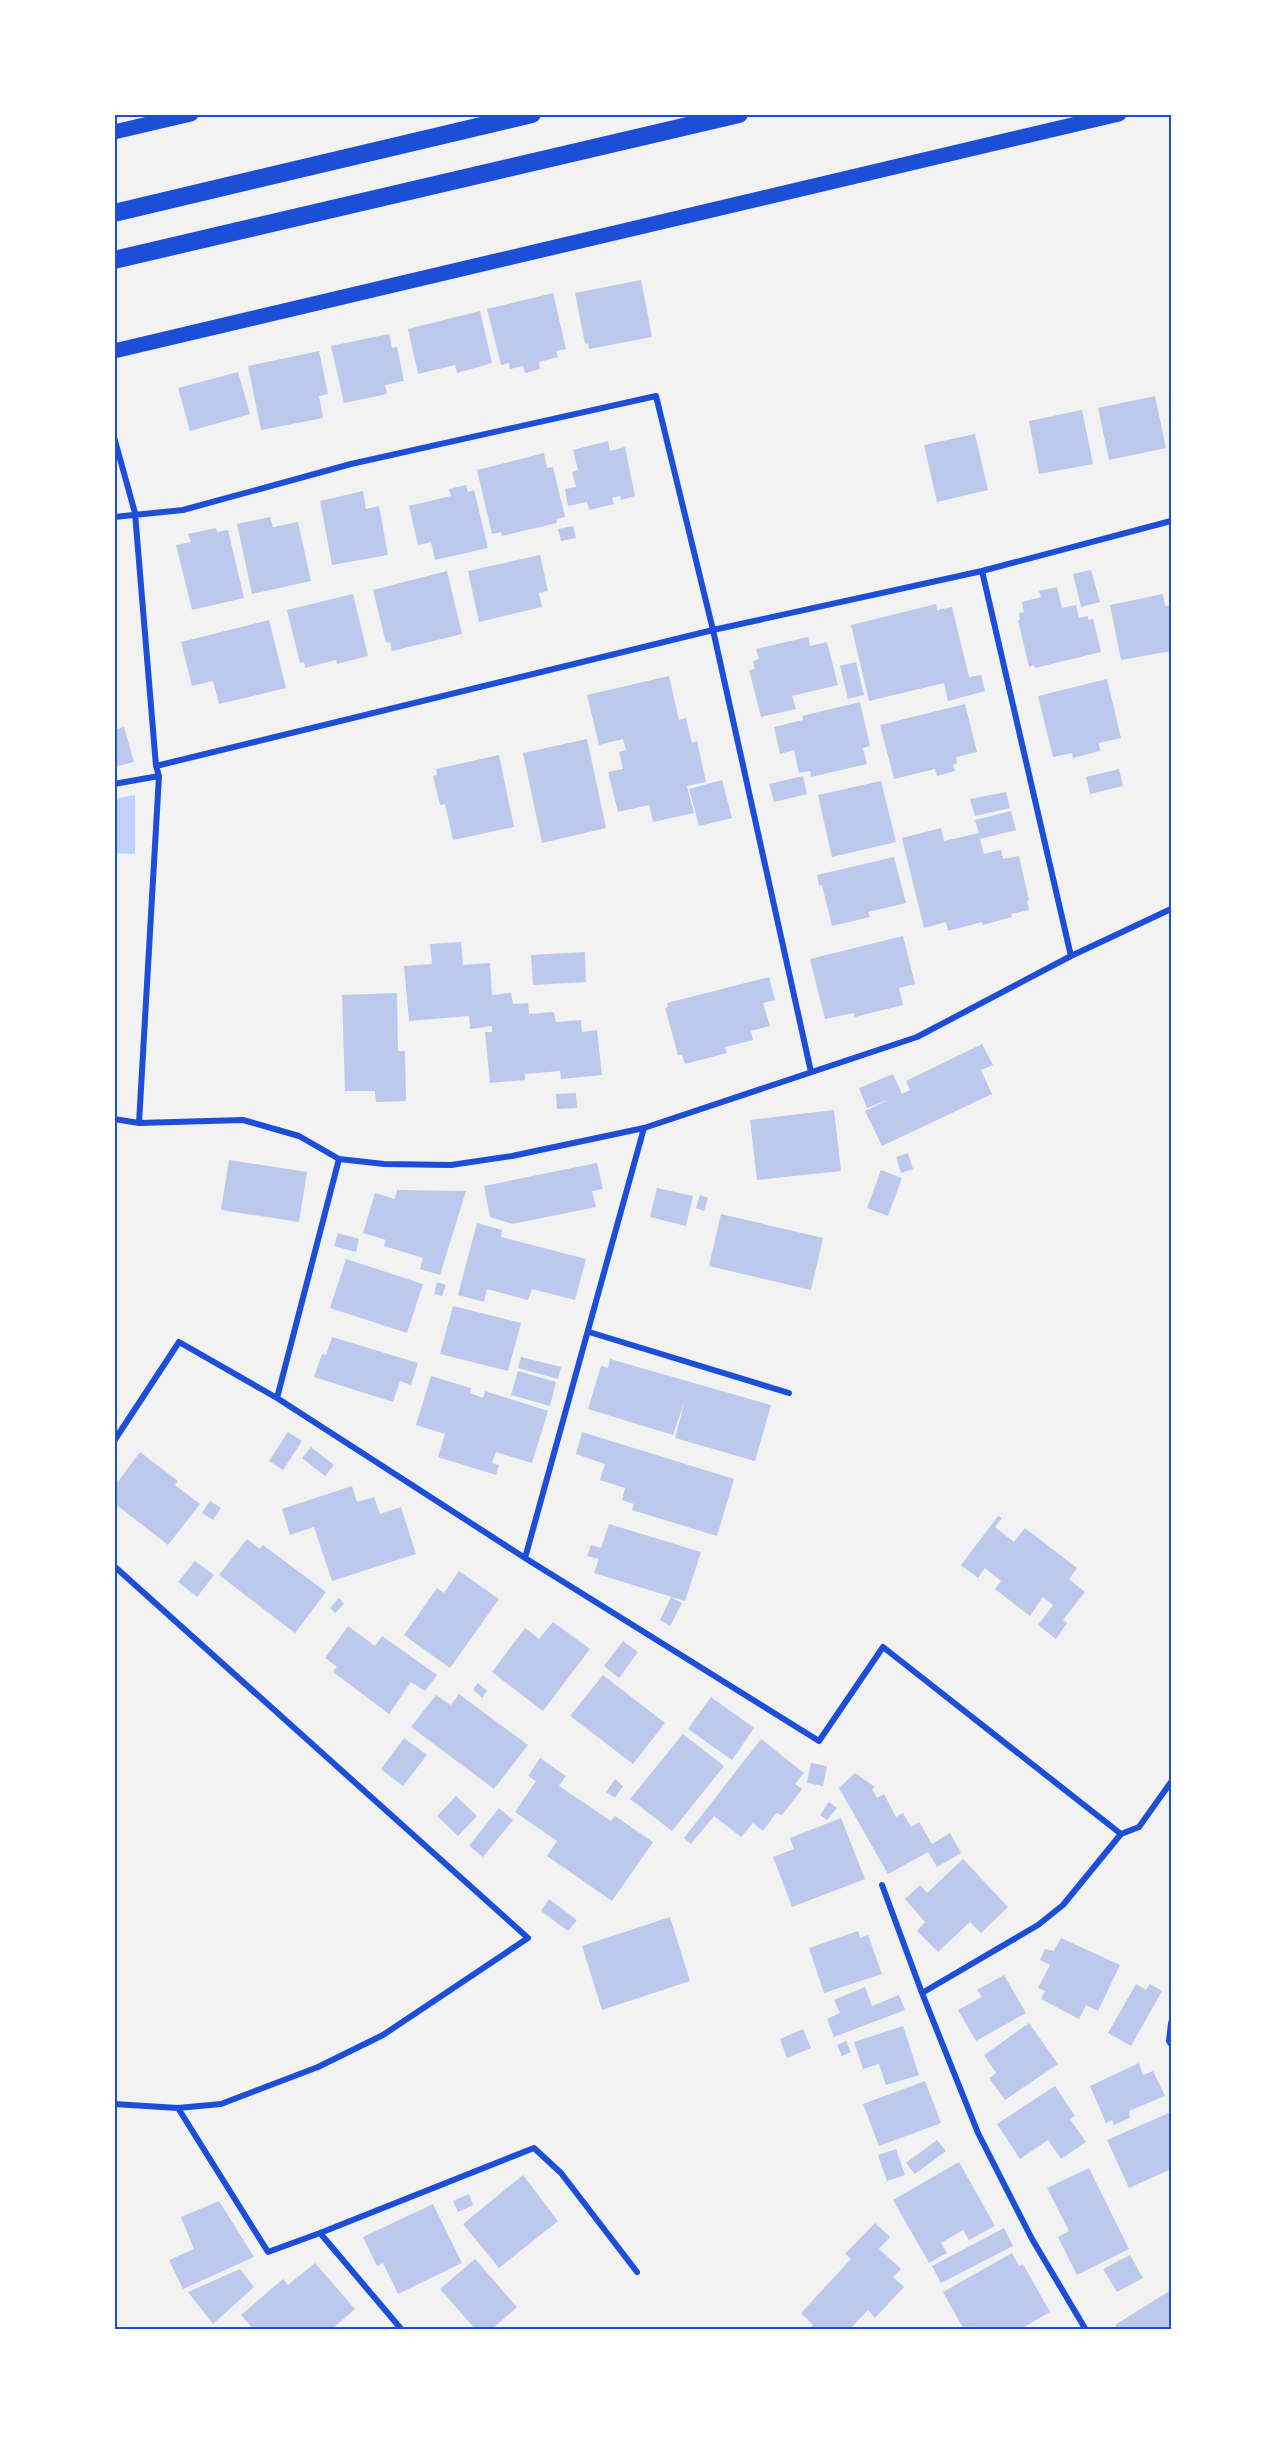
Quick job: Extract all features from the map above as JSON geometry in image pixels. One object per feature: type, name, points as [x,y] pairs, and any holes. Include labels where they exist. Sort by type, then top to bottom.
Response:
[{"type":"highway","points":[[114,213],[532,114]]},
{"type":"highway","points":[[114,260],[739,114]]},
{"type":"main road","points":[[114,132],[191,114]]},
{"type":"main road","points":[[114,351],[1119,114]]},
{"type":"street","points":[[114,517],[135,513],[183,510],[351,464],[656,396],[713,630],[812,1072]]},
{"type":"street","points":[[114,437],[135,513],[156,766],[159,776],[139,1123]]},
{"type":"street","points":[[156,766],[713,630],[982,571],[1171,521]]},
{"type":"street","points":[[982,571],[1071,956]]},
{"type":"street","points":[[114,784],[159,776]]},
{"type":"street","points":[[114,1119],[139,1123],[243,1120],[299,1136],[339,1159],[384,1164],[451,1165],[512,1156],[644,1128],[917,1037],[1071,956],[1171,909]]},
{"type":"street","points":[[525,1558],[644,1128]]},
{"type":"street","points":[[277,1398],[339,1159]]},
{"type":"street","points":[[589,1332],[789,1393]]},
{"type":"street","points":[[114,1441],[179,1342],[277,1398],[525,1558],[819,1741],[883,1647],[1121,1834]]},
{"type":"street","points":[[114,1566],[528,1938],[383,2035],[318,2067],[221,2104],[178,2108],[114,2104]]},
{"type":"street","points":[[922,1994],[1038,1925],[1063,1905],[1121,1834],[1139,1827],[1171,1782]]},
{"type":"street","points":[[882,1885],[922,1994],[978,2133],[1032,2239],[1086,2330]]},
{"type":"street","points":[[1171,2023],[1169,2041],[1171,2044]]},
{"type":"street","points":[[178,2108],[268,2252],[534,2148],[561,2173],[637,2272]]},
{"type":"street","points":[[320,2233],[402,2330]]},
{"type":"water","points":[[135,795],[135,854],[114,853],[114,799]]},
{"type":"building","points":[[641,280],[652,337],[589,349],[588,343],[585,344],[575,293]]},
{"type":"building","points":[[553,293],[566,349],[556,351],[558,357],[539,362],[540,369],[525,373],[523,366],[510,369],[509,363],[501,365],[487,309]]},
{"type":"building","points":[[480,311],[492,363],[457,373],[455,365],[418,374],[408,329]]},
{"type":"building","points":[[389,334],[392,348],[397,347],[404,381],[385,385],[387,394],[344,403],[331,346]]},
{"type":"building","points":[[319,351],[328,394],[319,396],[323,418],[261,430],[248,366]]},
{"type":"building","points":[[238,372],[250,414],[190,431],[178,388]]},
{"type":"building","points":[[1155,396],[1166,448],[1109,460],[1098,408]]},
{"type":"building","points":[[1082,410],[1093,464],[1039,474],[1029,421]]},
{"type":"building","points":[[975,434],[988,490],[937,502],[924,445]]},
{"type":"building","points":[[608,441],[610,451],[625,447],[635,496],[621,500],[620,496],[612,498],[614,504],[589,510],[587,502],[568,506],[565,489],[576,487],[572,472],[578,470],[573,450]]},
{"type":"building","points":[[544,453],[547,468],[553,467],[565,517],[556,519],[557,523],[502,536],[501,532],[492,534],[477,470]]},
{"type":"building","points":[[466,485],[468,492],[474,490],[488,548],[435,560],[431,542],[418,545],[409,506],[451,496],[449,489]]},
{"type":"building","points":[[363,491],[366,509],[379,506],[388,555],[332,565],[320,501]]},
{"type":"building","points":[[270,517],[273,527],[298,522],[311,581],[252,594],[237,524]]},
{"type":"building","points":[[573,526],[576,538],[561,541],[558,529]]},
{"type":"building","points":[[216,528],[217,532],[228,530],[244,598],[192,610],[176,545],[191,542],[188,534]]},
{"type":"building","points":[[540,555],[548,591],[539,593],[542,607],[479,622],[468,571]]},
{"type":"building","points":[[1091,570],[1100,602],[1081,607],[1073,574]]},
{"type":"building","points":[[447,571],[462,634],[392,651],[390,642],[386,643],[373,590]]},
{"type":"building","points":[[1057,587],[1062,608],[1076,605],[1079,618],[1088,616],[1088,620],[1093,619],[1101,652],[1035,668],[1034,665],[1029,667],[1018,620],[1020,620],[1019,613],[1024,612],[1022,602],[1041,597],[1039,591]]},
{"type":"building","points":[[353,594],[368,656],[337,664],[336,660],[305,668],[304,662],[300,663],[287,610]]},
{"type":"building","points":[[1163,594],[1165,606],[1171,605],[1171,651],[1121,660],[1110,605]]},
{"type":"building","points":[[936,604],[937,610],[952,607],[969,677],[981,675],[985,691],[948,701],[944,683],[869,701],[851,625]]},
{"type":"building","points":[[269,620],[286,688],[219,704],[213,681],[192,686],[181,642]]},
{"type":"building","points":[[808,637],[810,646],[827,642],[838,685],[792,696],[796,709],[761,717],[749,670],[755,669],[753,661],[759,659],[756,649]]},
{"type":"building","points":[[856,662],[864,695],[848,699],[840,666]]},
{"type":"building","points":[[669,676],[679,720],[686,718],[692,743],[697,741],[706,782],[687,786],[694,813],[653,822],[649,805],[618,812],[608,772],[623,769],[619,752],[626,750],[623,739],[599,745],[587,695]]},
{"type":"building","points":[[1107,679],[1121,738],[1099,743],[1100,751],[1073,758],[1072,753],[1053,757],[1038,696]]},
{"type":"building","points":[[860,702],[870,746],[863,748],[867,764],[811,777],[810,771],[799,773],[794,750],[780,754],[774,727],[803,720],[802,716]]},
{"type":"building","points":[[965,704],[977,752],[956,757],[957,763],[953,765],[955,771],[937,776],[935,769],[894,779],[880,725]]},
{"type":"building","points":[[124,727],[134,762],[114,767],[114,730]]},
{"type":"building","points":[[587,739],[606,828],[542,843],[523,753]]},
{"type":"building","points":[[499,755],[514,827],[453,840],[445,804],[440,805],[433,776],[437,775],[436,769]]},
{"type":"building","points":[[1119,769],[1123,786],[1090,794],[1086,777]]},
{"type":"building","points":[[803,776],[807,794],[774,802],[769,784]]},
{"type":"building","points":[[722,780],[732,818],[699,826],[689,789]]},
{"type":"building","points":[[881,781],[896,842],[832,857],[818,795]]},
{"type":"building","points":[[1006,792],[1010,808],[975,816],[970,799]]},
{"type":"building","points":[[1011,811],[1016,830],[980,839],[984,854],[1001,850],[1003,859],[1019,856],[1029,900],[1027,901],[1029,910],[983,925],[982,922],[948,931],[946,922],[924,928],[902,838],[941,828],[944,841],[979,833],[975,820]]},
{"type":"building","points":[[894,857],[906,903],[868,912],[870,917],[832,926],[822,885],[819,886],[817,875]]},
{"type":"building","points":[[903,936],[915,984],[899,988],[903,1005],[855,1017],[853,1013],[825,1019],[810,959]]},
{"type":"building","points":[[461,942],[463,965],[490,963],[492,995],[511,993],[513,1004],[528,1003],[529,1014],[554,1012],[556,1022],[581,1020],[582,1032],[597,1030],[602,1075],[561,1079],[560,1071],[525,1074],[525,1080],[490,1083],[485,1032],[492,1032],[492,1026],[470,1029],[469,1016],[409,1021],[404,966],[432,964],[430,944]]},
{"type":"building","points":[[585,952],[586,982],[533,985],[531,955]]},
{"type":"building","points":[[769,977],[775,1000],[763,1003],[770,1026],[751,1031],[753,1040],[725,1047],[727,1053],[685,1064],[682,1055],[678,1055],[665,1008],[668,1007],[667,1003]]},
{"type":"building","points":[[397,993],[398,1051],[405,1051],[406,1101],[376,1102],[375,1091],[345,1091],[342,995]]},
{"type":"building","points":[[982,1044],[993,1065],[981,1070],[992,1094],[882,1146],[865,1111],[890,1099],[867,1108],[859,1088],[893,1074],[902,1094],[910,1090],[906,1081]]},
{"type":"building","points":[[576,1093],[577,1108],[557,1109],[556,1094]]},
{"type":"building","points":[[834,1110],[841,1171],[757,1180],[750,1120]]},
{"type":"building","points":[[908,1153],[913,1169],[901,1173],[896,1157]]},
{"type":"building","points":[[229,1160],[307,1172],[299,1222],[221,1210]]},
{"type":"building","points":[[597,1163],[603,1189],[592,1191],[596,1207],[512,1224],[490,1217],[484,1186]]},
{"type":"building","points":[[881,1170],[902,1178],[888,1216],[867,1208]]},
{"type":"building","points":[[657,1188],[693,1196],[686,1226],[650,1217]]},
{"type":"building","points":[[397,1190],[466,1191],[440,1275],[420,1269],[423,1258],[384,1246],[386,1240],[363,1233],[375,1193],[395,1199]]},
{"type":"building","points":[[700,1195],[708,1198],[704,1211],[696,1208]]},
{"type":"building","points":[[721,1214],[823,1238],[811,1290],[709,1266]]},
{"type":"building","points":[[477,1223],[502,1230],[501,1237],[586,1259],[575,1300],[532,1289],[528,1300],[487,1289],[484,1302],[458,1295]]},
{"type":"building","points":[[338,1233],[359,1239],[356,1252],[334,1246]]},
{"type":"building","points":[[346,1259],[423,1284],[407,1333],[330,1308]]},
{"type":"building","points":[[437,1282],[446,1285],[442,1296],[434,1294]]},
{"type":"building","points":[[453,1306],[521,1323],[508,1371],[440,1354]]},
{"type":"building","points":[[332,1337],[418,1363],[411,1385],[400,1381],[393,1402],[314,1377],[322,1354],[326,1355]]},
{"type":"building","points":[[521,1357],[561,1367],[558,1379],[518,1368]]},
{"type":"building","points":[[610,1359],[771,1405],[755,1461],[675,1438],[685,1400],[673,1435],[588,1409],[601,1366],[608,1368]]},
{"type":"building","points":[[518,1371],[556,1382],[550,1406],[511,1395]]},
{"type":"building","points":[[431,1376],[471,1388],[470,1393],[483,1398],[485,1391],[548,1411],[532,1463],[496,1452],[492,1463],[499,1465],[496,1475],[438,1457],[445,1434],[416,1425]]},
{"type":"building","points":[[288,1432],[302,1441],[283,1470],[269,1461]]},
{"type":"building","points":[[582,1432],[734,1479],[717,1536],[632,1510],[634,1504],[622,1500],[625,1488],[600,1480],[605,1464],[576,1454]]},
{"type":"building","points":[[311,1447],[334,1465],[325,1476],[302,1458]]},
{"type":"building","points":[[140,1452],[178,1481],[175,1485],[200,1504],[168,1545],[114,1503],[114,1487]]},
{"type":"building","points":[[352,1486],[357,1502],[374,1497],[380,1514],[401,1507],[416,1554],[332,1581],[314,1527],[290,1535],[282,1509]]},
{"type":"building","points":[[210,1501],[221,1508],[213,1520],[202,1513]]},
{"type":"building","points":[[998,1516],[1002,1518],[995,1527],[1014,1542],[1025,1528],[1077,1568],[1069,1579],[1085,1592],[1063,1620],[1067,1623],[1056,1639],[1038,1625],[1053,1605],[1043,1597],[1030,1616],[995,1589],[1001,1581],[985,1568],[978,1578],[961,1565]]},
{"type":"building","points":[[609,1524],[701,1552],[685,1601],[594,1573],[599,1559],[587,1556],[591,1545],[601,1548]]},
{"type":"building","points":[[247,1539],[260,1549],[263,1545],[326,1592],[295,1633],[219,1575]]},
{"type":"building","points":[[195,1561],[214,1575],[197,1597],[178,1582]]},
{"type":"building","points":[[459,1571],[499,1599],[450,1668],[404,1635],[437,1588],[444,1593]]},
{"type":"building","points":[[671,1597],[682,1603],[670,1626],[660,1620]]},
{"type":"building","points":[[339,1598],[344,1604],[335,1613],[330,1608]]},
{"type":"building","points":[[553,1622],[590,1649],[543,1711],[492,1672],[525,1628],[539,1639]]},
{"type":"building","points":[[348,1626],[375,1646],[382,1636],[437,1675],[425,1691],[411,1682],[389,1714],[333,1672],[337,1667],[325,1658]]},
{"type":"building","points":[[623,1641],[638,1652],[619,1678],[604,1666]]},
{"type":"building","points":[[603,1675],[665,1723],[633,1764],[570,1716]]},
{"type":"building","points":[[478,1683],[487,1691],[482,1698],[473,1689]]},
{"type":"building","points":[[459,1694],[528,1745],[494,1789],[411,1727],[436,1695],[451,1705]]},
{"type":"building","points":[[711,1697],[754,1728],[732,1760],[688,1729]]},
{"type":"building","points":[[683,1734],[724,1766],[672,1831],[630,1799]]},
{"type":"building","points":[[404,1738],[427,1755],[403,1786],[381,1769]]},
{"type":"building","points":[[761,1739],[804,1773],[795,1784],[802,1789],[782,1815],[776,1813],[763,1831],[753,1823],[741,1837],[714,1816],[691,1844],[684,1838]]},
{"type":"building","points":[[540,1758],[566,1776],[559,1786],[611,1821],[615,1816],[653,1842],[612,1901],[547,1856],[557,1841],[515,1812],[536,1781],[528,1776]]},
{"type":"building","points":[[811,1763],[827,1766],[823,1786],[807,1783]]},
{"type":"building","points":[[855,1773],[875,1787],[872,1789],[877,1798],[884,1794],[896,1817],[903,1813],[911,1827],[919,1822],[932,1844],[950,1833],[961,1853],[937,1867],[928,1852],[888,1874],[839,1788]]},
{"type":"building","points":[[615,1779],[623,1786],[615,1798],[606,1792]]},
{"type":"building","points":[[456,1796],[477,1816],[458,1836],[437,1816]]},
{"type":"building","points":[[829,1802],[837,1808],[827,1820],[820,1815]]},
{"type":"building","points":[[499,1808],[513,1820],[483,1857],[469,1846]]},
{"type":"building","points":[[841,1818],[865,1879],[792,1907],[773,1857],[794,1849],[790,1838]]},
{"type":"building","points":[[963,1859],[1008,1907],[981,1933],[970,1922],[938,1952],[917,1931],[925,1922],[905,1899],[920,1885],[927,1893]]},
{"type":"building","points":[[549,1899],[577,1920],[568,1931],[541,1911]]},
{"type":"building","points":[[670,1917],[690,1981],[602,2010],[582,1946]]},
{"type":"building","points":[[858,1931],[860,1938],[868,1935],[882,1974],[824,1993],[809,1948]]},
{"type":"building","points":[[1061,1938],[1120,1965],[1098,2011],[1086,2005],[1079,2019],[1041,1999],[1045,1991],[1038,1988],[1050,1965],[1040,1960],[1045,1949],[1054,1951]]},
{"type":"building","points":[[1004,1975],[1026,2013],[976,2041],[958,2010],[982,1997],[977,1990]]},
{"type":"building","points":[[1136,1984],[1146,1990],[1150,1984],[1162,1991],[1131,2046],[1108,2033]]},
{"type":"building","points":[[865,1987],[872,2006],[899,1995],[905,2010],[834,2037],[827,2019],[840,2013],[834,2000]]},
{"type":"building","points":[[1029,2023],[1058,2064],[1005,2100],[989,2078],[996,2073],[984,2055]]},
{"type":"building","points":[[903,2026],[919,2075],[886,2085],[879,2064],[863,2069],[854,2042]]},
{"type":"building","points":[[803,2029],[811,2048],[787,2058],[780,2039]]},
{"type":"building","points":[[846,2041],[851,2052],[842,2056],[837,2045]]},
{"type":"building","points":[[1139,2063],[1143,2075],[1153,2071],[1165,2096],[1129,2111],[1130,2118],[1114,2125],[1112,2120],[1106,2123],[1090,2086]]},
{"type":"building","points":[[925,2081],[941,2123],[879,2146],[863,2104]]},
{"type":"building","points":[[1055,2086],[1075,2116],[1070,2119],[1086,2142],[1061,2159],[1048,2140],[1020,2159],[997,2124]]},
{"type":"building","points":[[1171,2112],[1171,2169],[1129,2188],[1107,2140]]},
{"type":"building","points":[[937,2140],[946,2151],[915,2174],[906,2163]]},
{"type":"building","points":[[896,2149],[905,2175],[887,2181],[878,2155]]},
{"type":"building","points":[[959,2162],[995,2226],[969,2240],[963,2230],[941,2243],[947,2253],[929,2263],[893,2200]]},
{"type":"building","points":[[1089,2168],[1129,2249],[1077,2275],[1058,2237],[1069,2231],[1047,2188]]},
{"type":"building","points":[[523,2175],[558,2221],[499,2268],[463,2224]]},
{"type":"building","points":[[469,2194],[473,2205],[458,2212],[453,2201]]},
{"type":"building","points":[[219,2201],[254,2257],[183,2289],[169,2260],[194,2249],[181,2217]]},
{"type":"building","points":[[433,2204],[462,2263],[398,2294],[383,2263],[377,2266],[363,2237]]},
{"type":"building","points":[[875,2223],[890,2237],[879,2249],[901,2269],[893,2277],[904,2287],[875,2318],[868,2310],[849,2330],[811,2330],[813,2325],[801,2313],[851,2259],[845,2254]]},
{"type":"building","points":[[1004,2228],[1013,2246],[941,2283],[932,2266]]},
{"type":"building","points":[[1012,2253],[1019,2266],[1023,2264],[1050,2312],[1019,2330],[964,2330],[943,2292]]},
{"type":"building","points":[[1130,2255],[1143,2278],[1117,2292],[1103,2269]]},
{"type":"building","points":[[475,2259],[517,2307],[491,2330],[476,2330],[440,2289]]},
{"type":"building","points":[[315,2263],[355,2309],[331,2330],[254,2330],[241,2315],[283,2279],[288,2285]]},
{"type":"building","points":[[240,2269],[254,2287],[213,2324],[188,2292]]},
{"type":"building","points":[[1171,2290],[1171,2330],[1119,2330],[1115,2325]]}]
